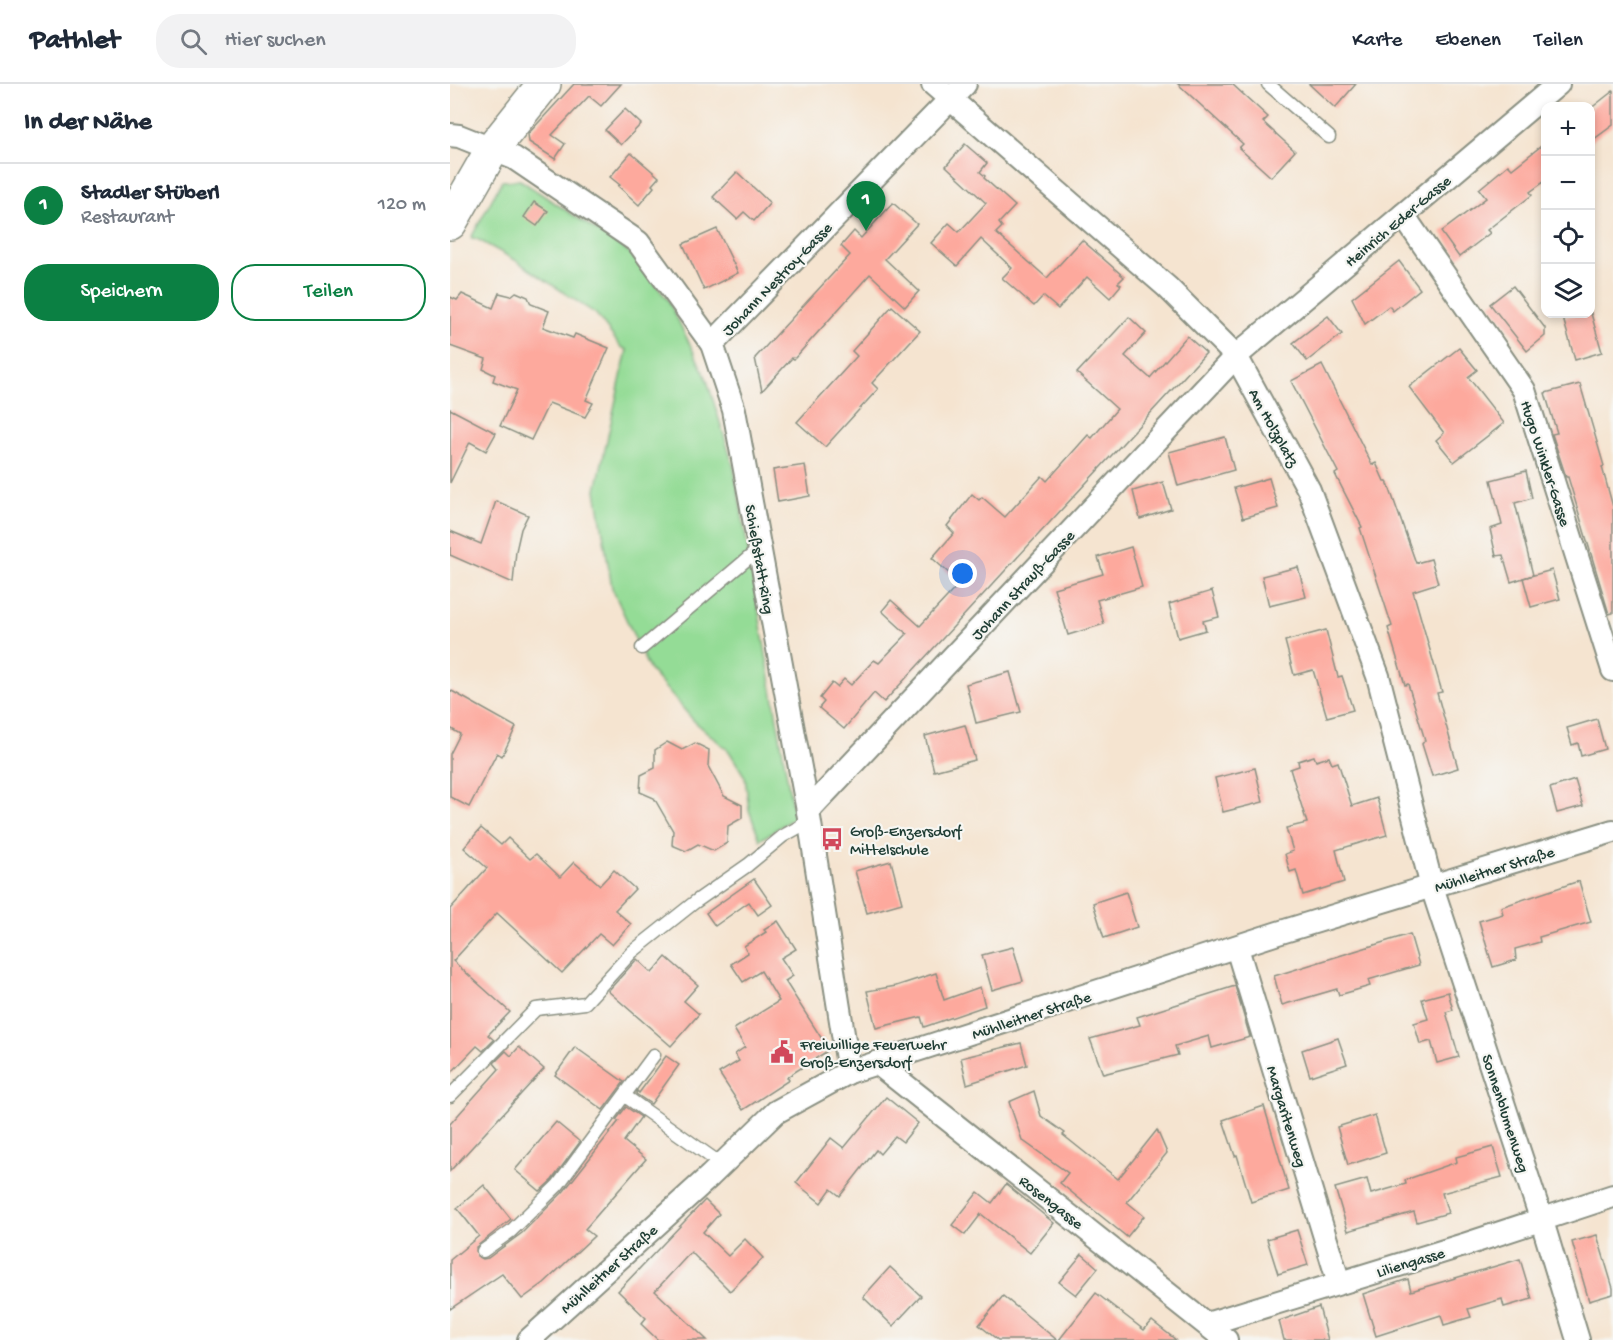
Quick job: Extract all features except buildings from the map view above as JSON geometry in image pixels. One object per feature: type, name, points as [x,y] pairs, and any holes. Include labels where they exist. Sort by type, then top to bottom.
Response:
[{"type":"main road","points":[[450,223],[493,148],[544,84]]},
{"type":"street","name":"Am Holzplatz","points":[[933,84],[957,92],[1167,287],[1236,356],[1309,490],[1378,676],[1432,887]]},
{"type":"street","name":"Heinrich Eder-Gasse","points":[[1236,356],[1403,215],[1550,86]]},
{"type":"street","name":"Johann Nestroy-Gasse","points":[[712,344],[957,92]]},
{"type":"street","name":"Schießstatt-Ring","points":[[450,135],[493,148],[514,158],[638,242],[712,344],[734,410],[808,811],[849,1072]]},
{"type":"street","name":"Hugo Winkler-Gasse","points":[[1403,215],[1524,390],[1613,670]]},
{"type":"street","name":"Johann Strauß-Gasse","points":[[808,811],[1236,356]]},
{"type":"street","name":"Mühlleitner Straße","points":[[529,1340],[776,1112],[849,1072],[1278,933],[1613,831]]},
{"type":"street","name":"Sonnenblumenweg","points":[[1432,887],[1541,1218],[1578,1340]]},
{"type":"street","name":"Margaritenweg","points":[[1237,948],[1339,1283]]},
{"type":"street","name":"Rosengasse","points":[[878,1063],[1226,1340]]},
{"type":"street","name":"Liliengasse","points":[[1207,1324],[1613,1196]]},
{"type":"lane","points":[[1268,84],[1329,137]]},
{"type":"lane","points":[[642,648],[759,549]]},
{"type":"lane","points":[[450,1096],[536,1009],[585,1003],[632,952],[783,836],[801,826],[808,811]]},
{"type":"lane","points":[[483,1251],[511,1231],[558,1185],[654,1055]]},
{"type":"lane","points":[[625,1096],[721,1164]]},
{"type":"green space","points":[[520,180],[629,252],[668,300],[706,377],[734,468],[794,818],[760,840],[749,810],[745,777],[729,751],[694,721],[649,669],[612,588],[596,490],[627,350],[621,347],[596,314],[515,260],[471,238],[502,181]]},
{"type":"place","name":"Stadler Stüberl","points":[[866,231]]},
{"type":"place","name":"Groß-Enzersdorf Mittelschule","points":[[832,839]]},
{"type":"place","name":"Freiwillige Feuerwehr Groß-Enzersdorf","points":[[782,1052]]}]
